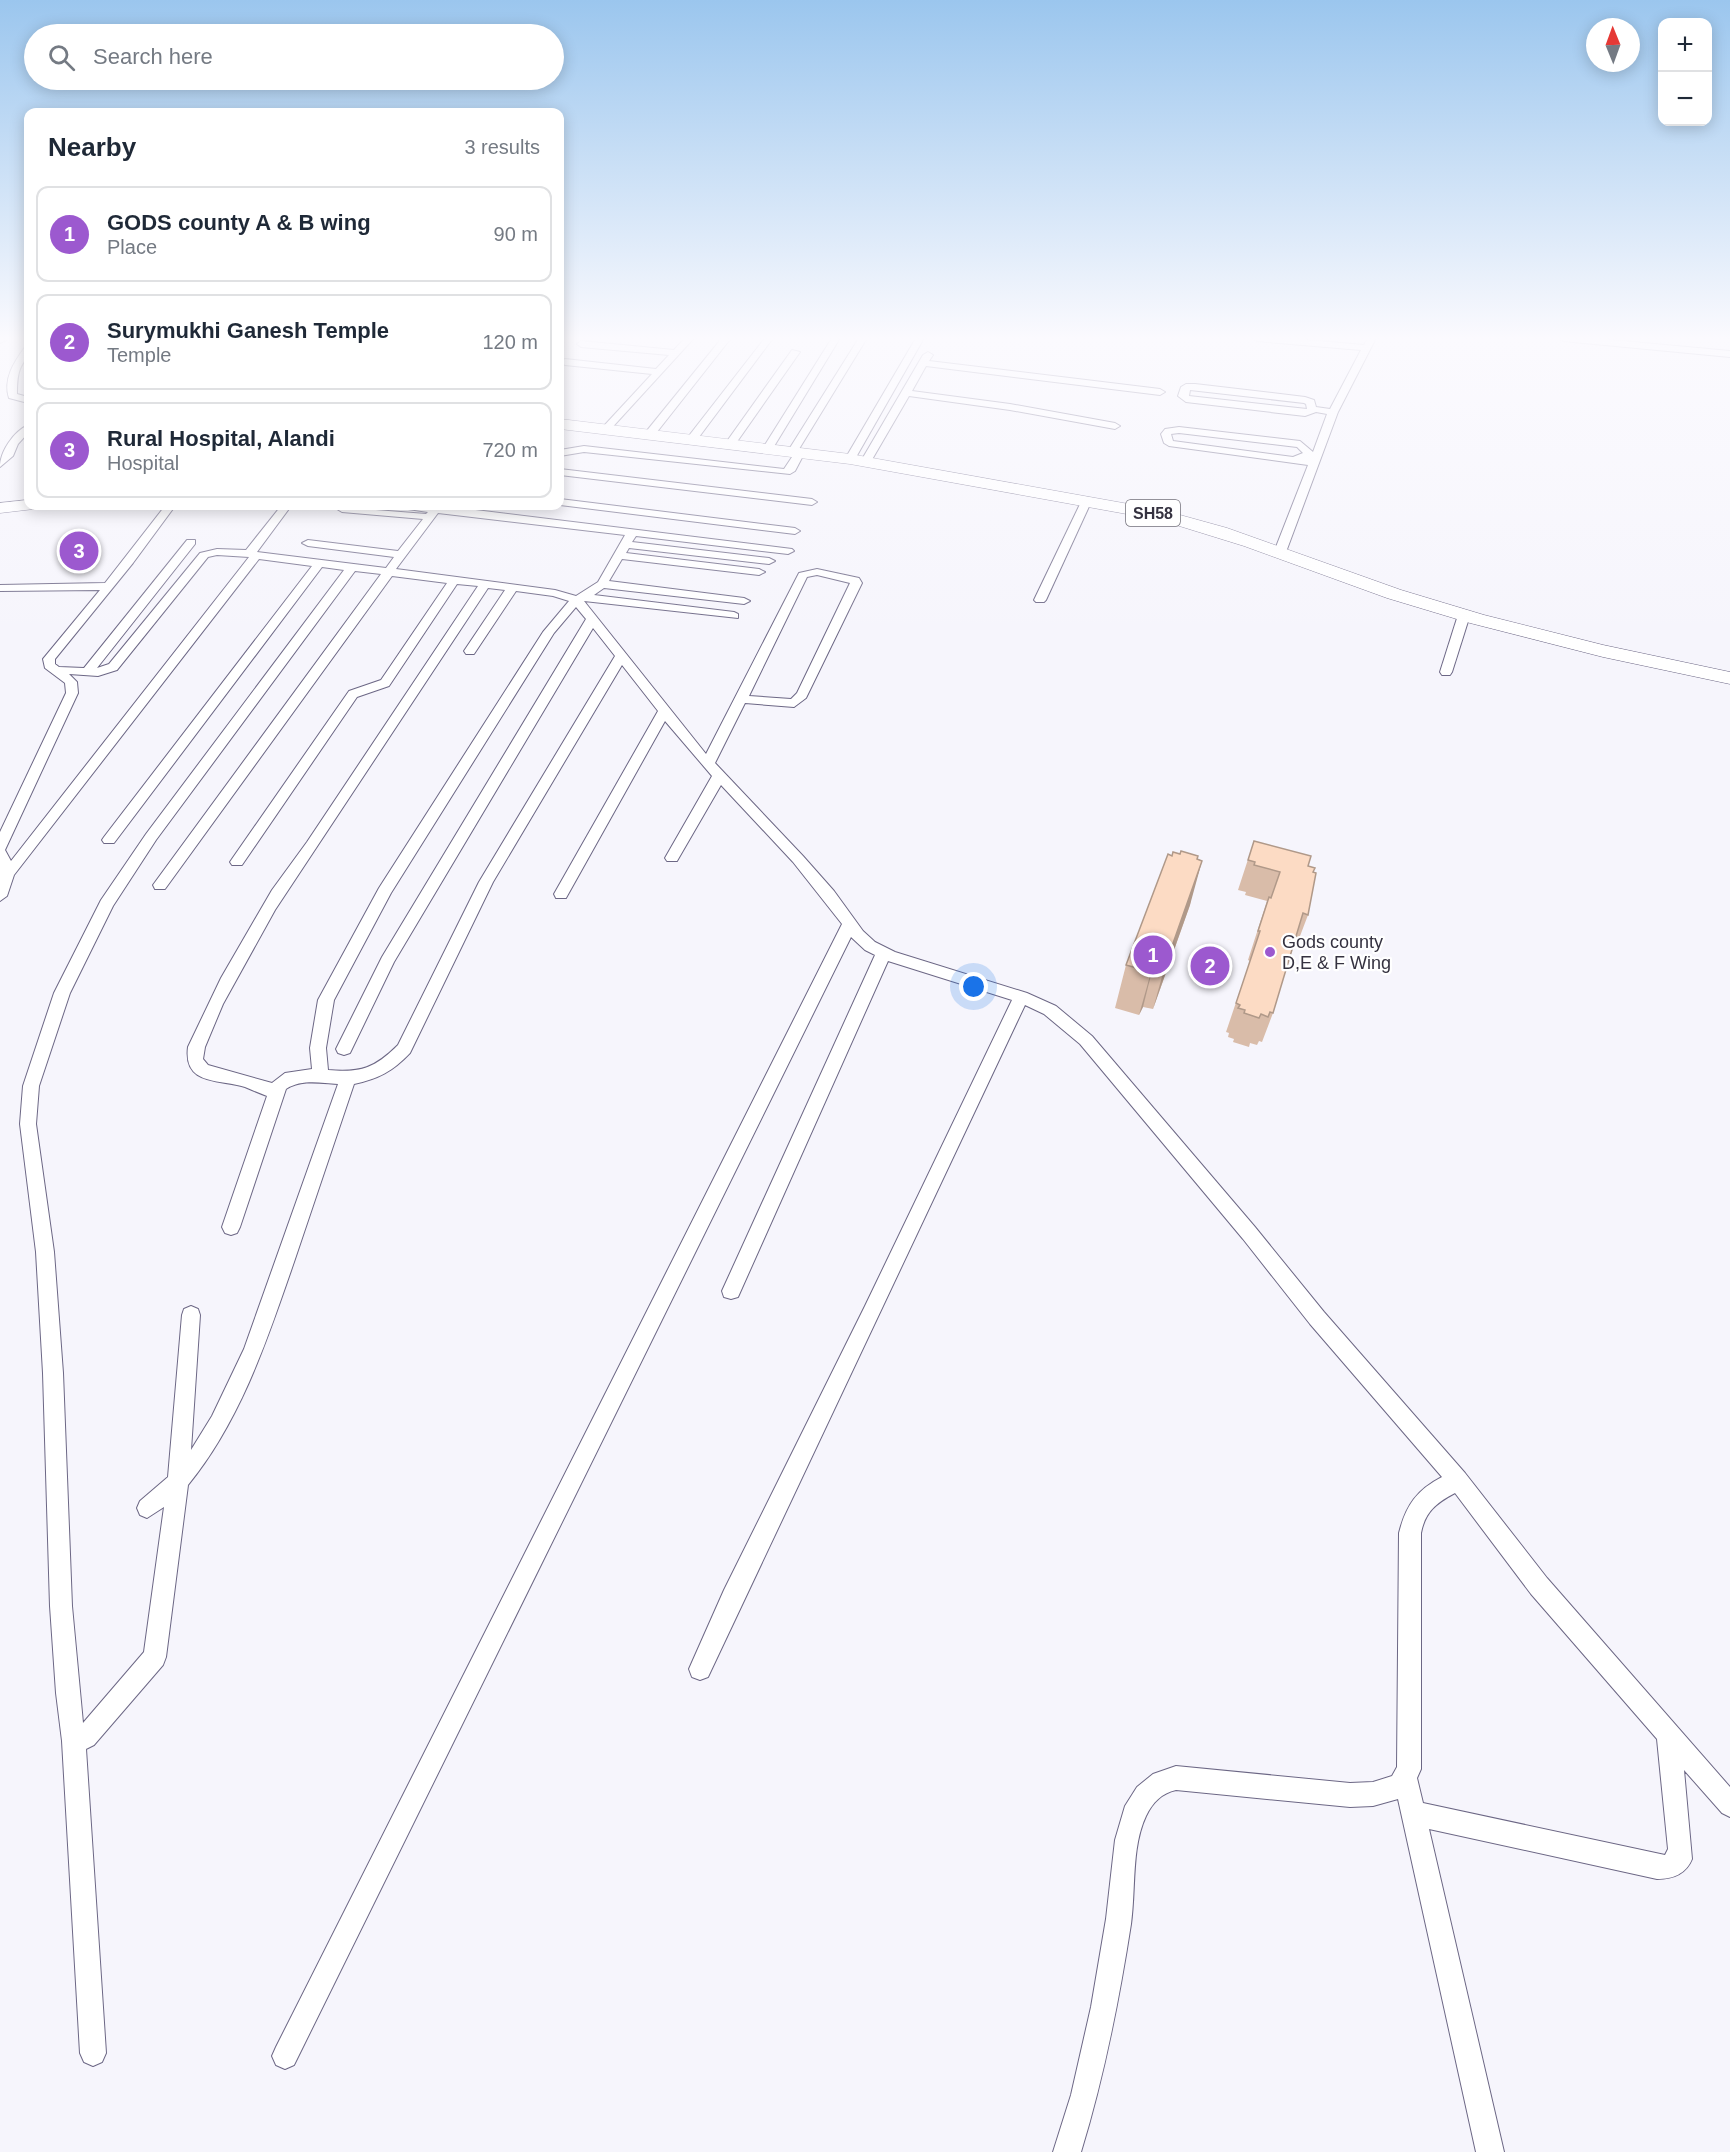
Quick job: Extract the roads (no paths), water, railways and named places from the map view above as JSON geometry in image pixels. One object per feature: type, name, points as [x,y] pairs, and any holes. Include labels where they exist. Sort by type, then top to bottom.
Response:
[{"type":"main road","name":"SH58","points":[[678,438],[858,460],[1087,500],[1212,527],[1393,594],[1464,615],[1557,640],[1730,678]]},
{"type":"main road","points":[[0,508],[24,505]]},
{"type":"street","points":[[0,464],[18,438]]},
{"type":"street","points":[[730,444],[734,438]]},
{"type":"street","points":[[768,448],[774,438]]},
{"type":"street","points":[[564,452],[584,449],[786,472],[791,469],[805,438]]},
{"type":"street","points":[[858,460],[868,438]]},
{"type":"street","points":[[858,460],[874,438]]},
{"type":"street","points":[[1167,438],[1168,443],[1314,463]]},
{"type":"street","points":[[1252,438],[1300,444],[1309,454],[1295,460]]},
{"type":"street","points":[[1280,552],[1323,438]]},
{"type":"street","points":[[564,472],[812,502]]},
{"type":"street","points":[[1040,600],[1087,500]]},
{"type":"street","points":[[564,502],[795,531]]},
{"type":"street","points":[[0,847],[5,824],[72,693],[71,682],[49,665],[49,659],[167,510]]},
{"type":"street","points":[[7,872],[20,860],[253,554],[283,510]]},
{"type":"street","points":[[160,885],[434,510],[788,551]]},
{"type":"street","points":[[321,1078],[318,1048],[326,1000],[384,892],[512,688],[563,612],[602,584],[632,533]]},
{"type":"street","points":[[88,671],[191,542]]},
{"type":"street","points":[[308,543],[401,555]]},
{"type":"street","points":[[625,544],[769,561]]},
{"type":"street","points":[[54,670],[104,671],[113,667],[204,555],[217,552],[253,554],[513,587],[581,599],[734,616]]},
{"type":"street","points":[[619,555],[759,572]]},
{"type":"street","points":[[109,840],[319,564]]},
{"type":"street","points":[[93,2053],[74,1741],[67,1694],[61,1606],[45,1252],[28,1124],[31,1086],[62,993],[106,904],[151,837],[351,568]]},
{"type":"street","points":[[672,858],[714,770],[740,699],[803,576],[817,572],[855,580],[856,584],[802,695],[794,703],[740,699]]},
{"type":"street","points":[[237,862],[352,694],[358,690],[381,687],[385,683],[454,580]]},
{"type":"street","points":[[276,1090],[262,1089],[244,1080],[221,1077],[199,1067],[195,1061],[196,1047],[223,991],[278,893],[485,584]]},
{"type":"street","points":[[602,584],[744,601]]},
{"type":"street","points":[[0,588],[109,586]]},
{"type":"street","points":[[470,651],[513,587]]},
{"type":"street","points":[[581,599],[621,656],[664,711],[714,770],[798,859],[870,946],[884,953],[1021,997],[1058,1016],[1086,1040],[1249,1233],[1317,1318],[1458,1480],[1539,1586],[1730,1805]]},
{"type":"street","points":[[1446,672],[1464,615]]},
{"type":"street","points":[[345,1049],[387,961],[593,618]]},
{"type":"street","points":[[231,1227],[276,1090],[284,1080],[290,1077],[348,1078],[375,1074],[386,1068],[404,1049],[486,882],[621,656]]},
{"type":"street","points":[[561,894],[664,711]]},
{"type":"street","points":[[0,854],[8,869],[0,896]]},
{"type":"street","points":[[285,2056],[850,924]]},
{"type":"street","points":[[731,1291],[884,953]]},
{"type":"street","points":[[700,1669],[1021,997]]},
{"type":"street","points":[[147,1509],[163,1498],[178,1482],[213,1432],[245,1368],[273,1295],[348,1078]]},
{"type":"street","points":[[74,1741],[86,1737],[155,1657],[178,1482],[191,1315]]},
{"type":"street","points":[[1067,2152],[1097,2047],[1119,1918],[1129,1828],[1143,1798],[1155,1785],[1170,1779],[1188,1778],[1350,1795],[1390,1790],[1400,1786],[1409,1769],[1410,1533],[1419,1504],[1429,1495],[1458,1480]]},
{"type":"street","points":[[1413,1813],[1657,1867],[1668,1867],[1680,1859],[1680,1849],[1668,1733]]},
{"type":"street","points":[[1405,1778],[1490,2152]]},
{"type":"place","name":"Rural Hospital, Alandi","points":[[79,551]]},
{"type":"place","name":"Gods county D,E & F Wing","points":[[1270,952]]},
{"type":"place","name":"GODS county A & B wing","points":[[1153,955]]},
{"type":"place","name":"Surymukhi Ganesh Temple","points":[[1210,966]]}]
